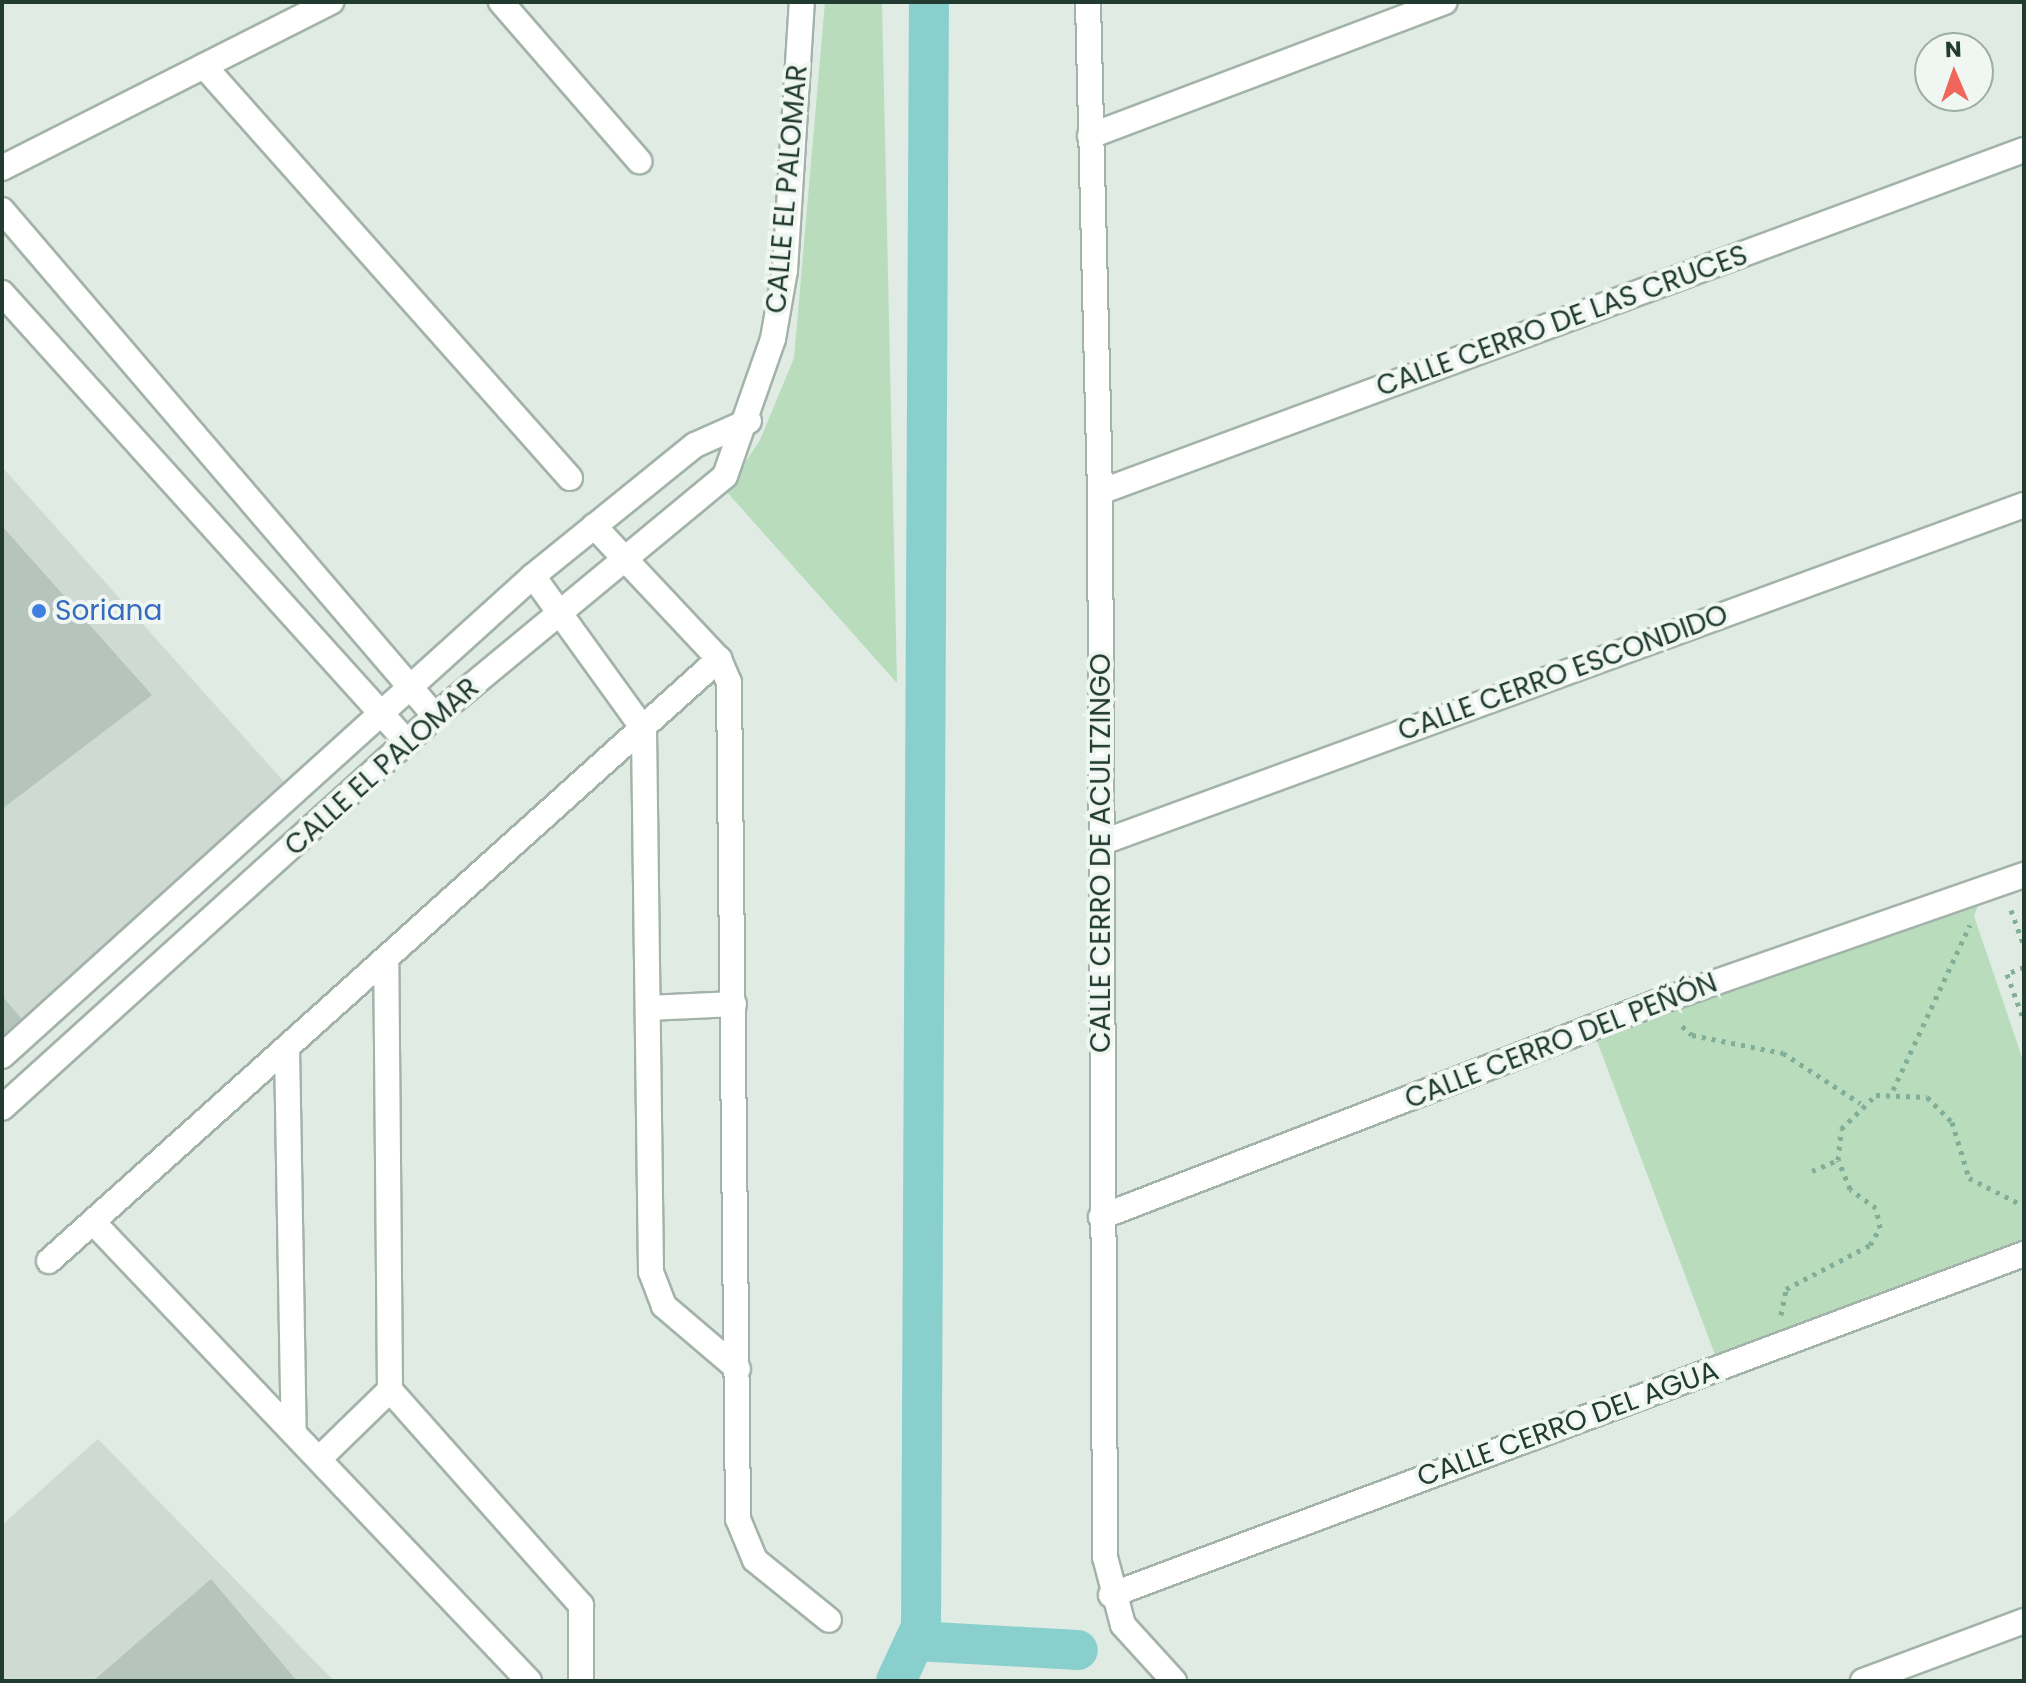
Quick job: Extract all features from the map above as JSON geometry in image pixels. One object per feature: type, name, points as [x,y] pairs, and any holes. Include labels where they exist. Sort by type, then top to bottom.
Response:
[{"type":"street","points":[[2,168],[331,2]]},
{"type":"street","points":[[501,2],[639,161]]},
{"type":"street","name":"CALLE EL PALOMAR","points":[[2,1108],[435,716],[627,564],[725,476],[749,421],[785,270],[802,2]]},
{"type":"street","name":"CALLE CERRO DE ACULTZINGO","points":[[1088,2],[1100,492],[1103,842],[1101,1217],[1111,1595],[1123,1625],[1174,1681]]},
{"type":"street","points":[[1090,136],[1445,2]]},
{"type":"street","points":[[204,66],[570,478]]},
{"type":"street","name":"CALLE CERRO DE LAS CRUCES","points":[[1100,492],[2024,150]]},
{"type":"street","points":[[2,210],[435,716]]},
{"type":"street","points":[[2,293],[407,742]]},
{"type":"street","name":"CALLE EL PALOMAR","points":[[2,1056],[533,576],[695,445],[749,421]]},
{"type":"street","name":"CALLE CERRO ESCONDIDO","points":[[1103,842],[2024,505]]},
{"type":"street","points":[[594,526],[719,659],[729,682],[743,1543],[829,1620]]},
{"type":"street","points":[[533,576],[558,617],[644,730],[651,1272],[664,1306],[738,1369]]},
{"type":"street","points":[[293,618],[327,593]]},
{"type":"street","points":[[49,1261],[644,730],[719,659]]},
{"type":"street","points":[[231,848],[259,876]]},
{"type":"street","name":"CALLE CERRO DEL PEÑÓN","points":[[1101,1217],[1656,1003],[2024,875]]},
{"type":"street","points":[[386,959],[390,1390],[581,1605],[581,1681]]},
{"type":"street","points":[[85,982],[111,1011]]},
{"type":"street","points":[[649,1008],[734,1004]]},
{"type":"street","points":[[287,1048],[294,1430]]},
{"type":"street","points":[[93,1222],[294,1430],[529,1681]]},
{"type":"street","name":"CALLE CERRO DEL AGUA","points":[[1111,1595],[2024,1254]]},
{"type":"street","points":[[320,1458],[390,1390]]},
{"type":"street","points":[[1863,1681],[2024,1621]]},
{"type":"path","points":[[1893,1090],[1985,888]]},
{"type":"path","points":[[2024,932],[2024,946]]},
{"type":"path","points":[[2024,967],[2007,974],[2024,1021]]},
{"type":"path","points":[[1656,1003],[1692,1035],[1783,1053],[1860,1103]]},
{"type":"path","points":[[1790,1341],[1780,1310],[1786,1289],[1870,1245],[1880,1228],[1876,1208],[1850,1189],[1838,1160],[1841,1129],[1860,1103],[1893,1090],[1927,1097],[1952,1122],[1969,1178],[2024,1206]]},
{"type":"path","points":[[1812,1171],[1838,1160]]},
{"type":"shaded area","points":[[2,467],[286,784],[2,1037]]},
{"type":"shaded area","points":[[98,1439],[334,1681],[2,1681],[2,1525]]},
{"type":"green space","points":[[825,2],[882,2],[897,683],[726,491],[760,440],[794,358]]},
{"type":"green space","points":[[1985,888],[1974,916],[2024,1063],[2024,1254],[1720,1368],[1591,1025]]},
{"type":"building","name":"Soriana","points":[[2,526],[152,695],[2,809]]},
{"type":"building","points":[[2,996],[22,1019],[2,1037]]},
{"type":"building","points":[[211,1579],[297,1681],[93,1681]]},
{"type":"waterway","points":[[896,1681],[921,1627],[929,2]]},
{"type":"waterway","points":[[916,1641],[1078,1650]]},
{"type":"place","name":"Soriana","points":[[39,611]]}]
